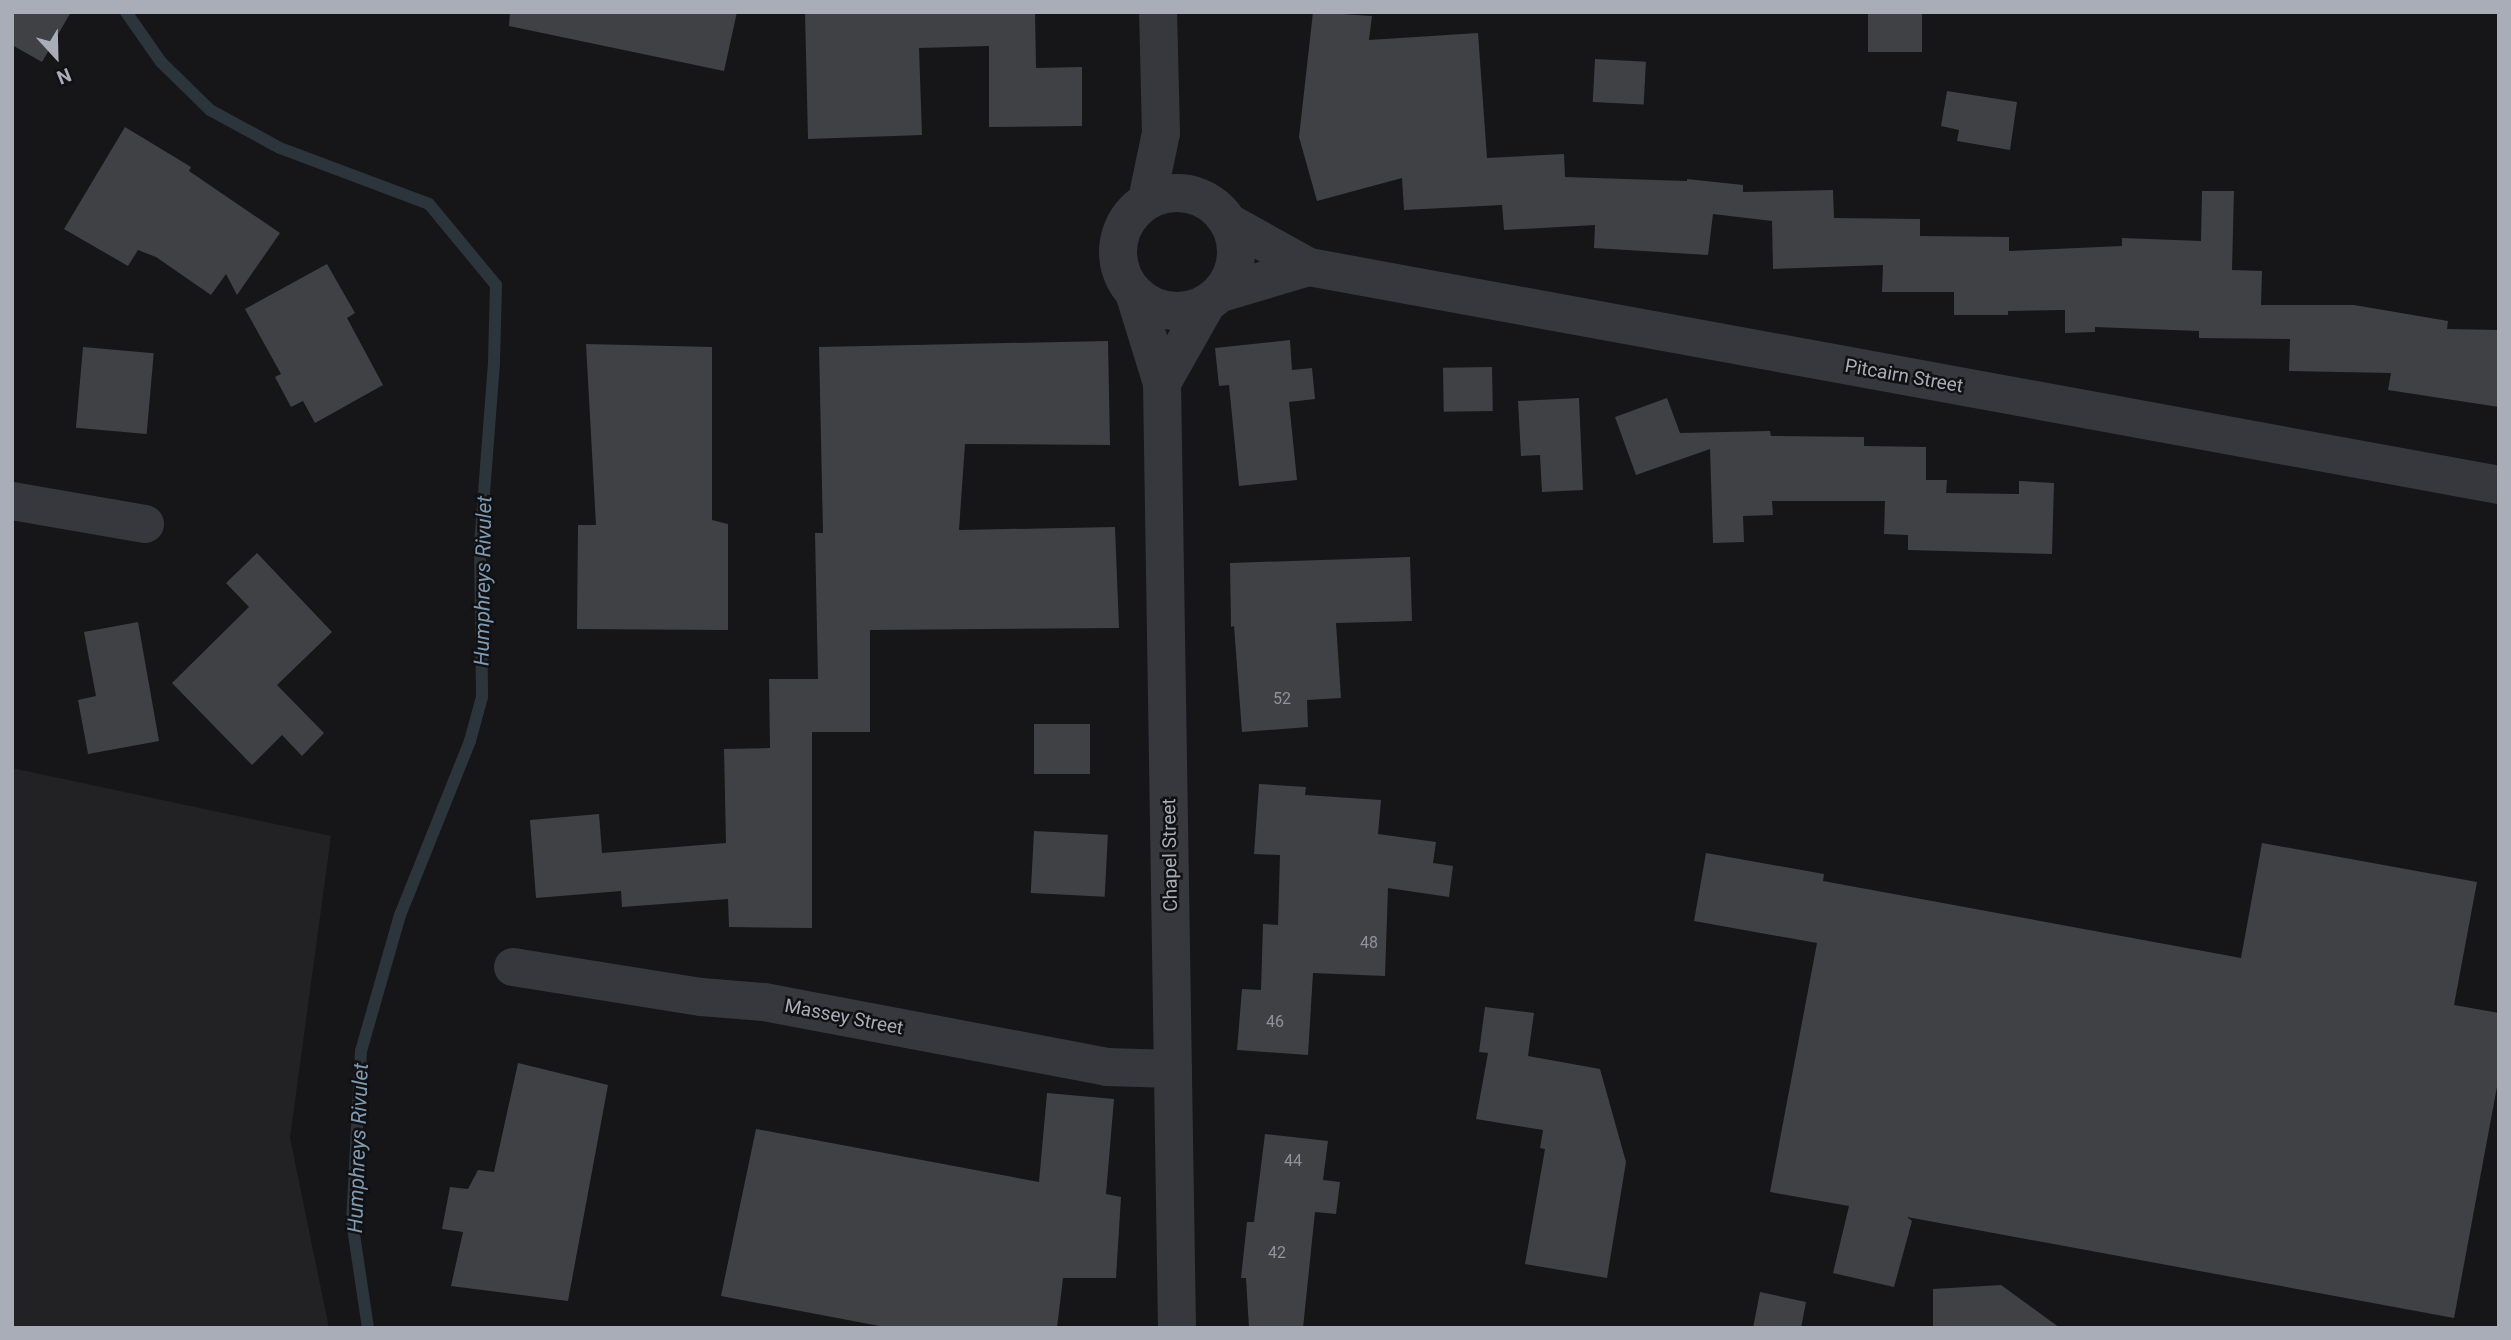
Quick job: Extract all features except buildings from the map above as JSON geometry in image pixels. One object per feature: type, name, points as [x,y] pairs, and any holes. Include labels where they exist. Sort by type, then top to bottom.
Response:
[{"type":"street","points":[[1147,200],[1161,134],[1158,12]]},
{"type":"street","points":[[1161,134],[1236,239],[1237,258],[1231,277],[1213,299],[1162,383]]},
{"type":"street","points":[[1213,299],[1188,311],[1169,312],[1151,307],[1135,296],[1124,281],[1118,263],[1117,245],[1122,227],[1133,212],[1147,200],[1165,194],[1184,193],[1215,210]]},
{"type":"street","name":"Pitcairn Street","points":[[1215,210],[1309,267],[2499,485]]},
{"type":"street","name":"Pitcairn Street","points":[[1213,299],[1309,267]]},
{"type":"street","name":"Chapel Street","points":[[1135,296],[1162,383],[1177,1328]]},
{"type":"street","points":[[12,501],[145,524]]},
{"type":"street","name":"Massey Street","points":[[513,967],[701,997],[764,1002],[1107,1067],[1173,1069]]},
{"type":"shaded area","points":[[12,768],[331,836],[290,1138],[329,1328],[12,1328]]},
{"type":"waterway","name":"Humphreys Rivulet","points":[[126,12],[161,62],[210,110],[280,148],[429,204],[496,285],[494,363],[480,547],[482,697],[470,741],[400,915],[361,1051],[352,1221],[368,1328]]}]
